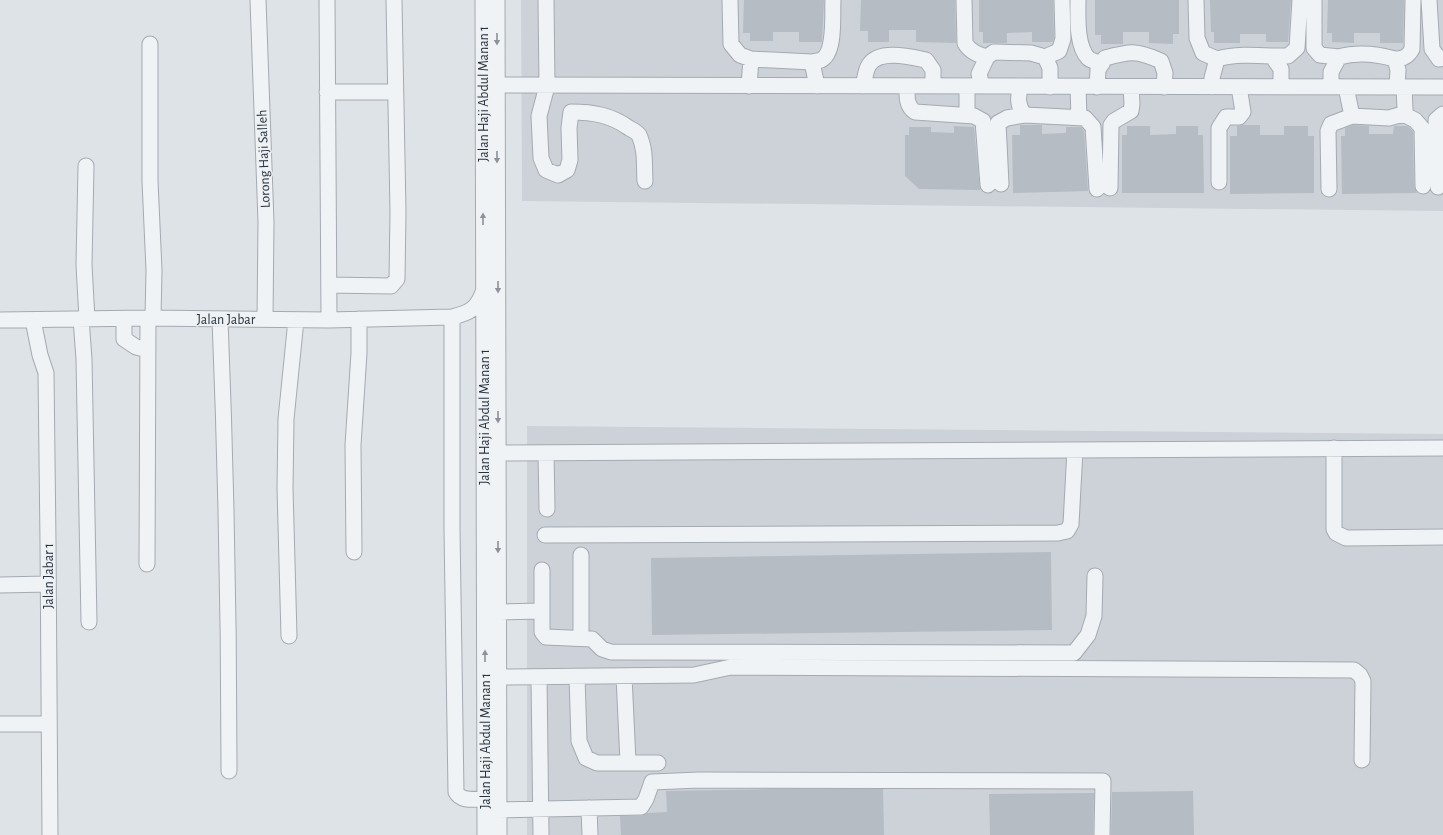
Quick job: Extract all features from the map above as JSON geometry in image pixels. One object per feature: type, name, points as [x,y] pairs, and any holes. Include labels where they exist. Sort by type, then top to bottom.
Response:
[{"type":"street","name":"Lorong Haji Salleh","points":[[258,0],[266,222],[265,319]]},
{"type":"street","points":[[327,0],[329,320]]},
{"type":"street","points":[[329,285],[381,287],[391,286],[397,279],[398,212],[394,0]]},
{"type":"street","name":"Jalan Haji Abdul Manan 1","points":[[483,0],[484,340],[477,799],[485,835]]},
{"type":"street","name":"Jalan Haji Abdul Manan 1","points":[[497,0],[499,835]]},
{"type":"street","points":[[546,0],[547,86],[540,116],[541,158],[546,170],[558,175],[567,170],[570,160],[569,128],[571,112],[588,112],[610,116],[625,124],[638,134],[644,152],[645,181]]},
{"type":"street","points":[[730,0],[730,44],[740,54],[751,59],[812,62],[822,60],[830,51],[833,0]]},
{"type":"street","points":[[964,0],[965,43],[976,54],[987,57]]},
{"type":"street","points":[[968,115],[974,86],[987,57],[994,52],[1031,53],[1045,57],[1060,51],[1063,39],[1062,0]]},
{"type":"street","points":[[1078,0],[1078,28],[1082,47],[1088,58],[1102,64]]},
{"type":"street","points":[[1196,0],[1197,38],[1203,53],[1217,60],[1231,55],[1288,56],[1297,48],[1300,0]]},
{"type":"street","points":[[1314,0],[1314,48],[1320,54],[1339,57],[1362,54],[1381,55],[1395,59],[1403,58],[1410,54],[1412,49],[1413,0]]},
{"type":"street","points":[[1429,0],[1432,49],[1439,58],[1443,58]]},
{"type":"street","points":[[147,564],[148,350],[154,270],[150,181],[150,44]]},
{"type":"street","points":[[1097,86],[1098,70],[1105,58],[1127,52],[1145,54],[1161,61],[1166,73],[1164,87]]},
{"type":"street","points":[[863,86],[869,64],[876,59],[891,55],[926,60],[933,70],[933,86]]},
{"type":"street","points":[[1272,56],[1281,69],[1281,87]]},
{"type":"street","points":[[1045,57],[1050,68],[1050,86]]},
{"type":"street","points":[[1339,57],[1331,72],[1352,116]]},
{"type":"street","points":[[749,86],[751,59]]},
{"type":"street","points":[[1395,59],[1405,109],[1403,114]]},
{"type":"street","points":[[1212,87],[1212,78],[1217,60]]},
{"type":"street","points":[[812,62],[816,86]]},
{"type":"street","points":[[497,85],[1443,87]]},
{"type":"street","points":[[907,86],[908,103],[915,112],[968,115],[974,116],[982,121],[995,184],[998,123],[1007,118],[1025,115],[1085,118],[1093,127],[1103,188],[1111,125],[1114,121],[1131,111],[1131,87]]},
{"type":"street","points":[[1020,86],[1018,98],[1020,109],[1025,115]]},
{"type":"street","points":[[1078,86],[1079,118]]},
{"type":"street","points":[[1219,182],[1219,128],[1226,117],[1239,117],[1243,112],[1239,87]]},
{"type":"street","points":[[327,92],[396,92]]},
{"type":"street","points":[[1329,189],[1328,131],[1331,124],[1352,116],[1389,118],[1403,114],[1415,120],[1422,128],[1423,186]]},
{"type":"street","points":[[1438,187],[1436,120],[1443,114]]},
{"type":"street","points":[[86,166],[84,359],[89,622]]},
{"type":"street","points":[[452,317],[464,314],[473,309],[480,301],[484,290]]},
{"type":"street","name":"Jalan Jabar","points":[[0,320],[151,318],[329,320],[452,317]]},
{"type":"street","points":[[452,317],[473,322],[480,331],[484,340]]},
{"type":"street","points":[[452,317],[452,529],[456,792],[460,797],[477,799]]},
{"type":"street","points":[[124,319],[124,339],[136,347],[148,350]]},
{"type":"street","points":[[220,319],[226,470],[229,626],[229,771]]},
{"type":"street","points":[[354,552],[353,445],[359,353],[359,319]]},
{"type":"street","name":"Jalan Jabar 1","points":[[33,320],[40,355],[46,373],[50,835]]},
{"type":"street","points":[[289,636],[285,473],[286,420],[296,320]]},
{"type":"street","points":[[1334,448],[1334,529],[1336,533],[1346,538],[1443,537]]},
{"type":"street","points":[[498,453],[1443,448]]},
{"type":"street","points":[[546,535],[978,535],[1058,533],[1067,531],[1071,524],[1075,450]]},
{"type":"street","points":[[546,453],[547,509]]},
{"type":"street","points":[[581,555],[581,638]]},
{"type":"street","points":[[542,570],[542,632],[546,637],[594,640],[602,649],[611,652],[1074,654],[1088,635],[1094,616],[1095,576]]},
{"type":"street","points":[[0,585],[48,584]]},
{"type":"street","points":[[499,612],[542,611]]},
{"type":"street","points":[[498,677],[694,675],[731,667],[1354,670],[1360,675],[1363,681],[1362,760]]},
{"type":"street","points":[[624,676],[628,762]]},
{"type":"street","points":[[539,677],[541,835]]},
{"type":"street","points":[[578,677],[579,741],[586,758],[597,763],[658,763]]},
{"type":"street","points":[[0,724],[49,724]]},
{"type":"street","points":[[499,810],[641,808],[652,782],[667,781],[1103,781],[1102,835]]},
{"type":"street","points":[[589,808],[590,835]]},
{"type":"shaded area","points":[[521,0],[1443,0],[1443,211],[522,201]]},
{"type":"shaded area","points":[[527,426],[1443,434],[1443,835],[527,835]]},
{"type":"building","points":[[744,0],[824,0],[822,42],[799,42],[799,32],[773,32],[773,41],[750,41],[750,33],[743,33]]},
{"type":"building","points":[[861,0],[955,0],[956,43],[916,42],[916,30],[889,30],[889,42],[868,42],[868,31],[860,31]]},
{"type":"building","points":[[979,0],[1053,0],[1054,38],[1052,42],[1032,42],[1032,32],[1007,33],[1007,43],[983,43],[983,32],[979,32]]},
{"type":"building","points":[[1095,0],[1179,0],[1179,34],[1173,34],[1173,44],[1149,43],[1149,32],[1123,32],[1123,44],[1101,44],[1101,35],[1095,35]]},
{"type":"building","points":[[1210,0],[1291,0],[1288,42],[1266,42],[1266,34],[1240,34],[1240,43],[1214,43],[1214,32],[1211,32]]},
{"type":"building","points":[[1328,0],[1404,0],[1403,43],[1380,43],[1380,33],[1354,33],[1354,43],[1332,42],[1332,33],[1327,33]]},
{"type":"building","points":[[1020,125],[1042,125],[1042,134],[1066,133],[1066,127],[1081,127],[1084,131],[1088,191],[1013,193],[1012,135],[1020,135]]},
{"type":"building","points":[[1260,125],[1260,135],[1284,135],[1284,126],[1308,126],[1308,136],[1314,136],[1314,193],[1230,194],[1230,136],[1237,136],[1237,126]]},
{"type":"building","points":[[1353,125],[1369,126],[1369,134],[1393,134],[1394,126],[1407,126],[1413,131],[1414,186],[1417,193],[1342,194],[1341,136],[1345,136],[1345,128]]},
{"type":"building","points":[[954,126],[974,127],[980,190],[919,189],[905,176],[905,135],[909,135],[909,127],[931,127],[931,132],[954,133]]},
{"type":"building","points":[[1127,126],[1150,126],[1150,135],[1176,134],[1176,126],[1198,126],[1198,135],[1203,135],[1204,193],[1122,193],[1122,135],[1127,135]]},
{"type":"building","points":[[1051,552],[1052,630],[652,635],[651,558]]},
{"type":"building","points":[[883,789],[884,835],[621,835],[620,816],[641,816],[648,813],[667,812],[666,791]]},
{"type":"building","points":[[1193,791],[1194,835],[1111,835],[1112,792]]},
{"type":"building","points":[[1094,793],[1093,835],[990,835],[989,794]]}]
